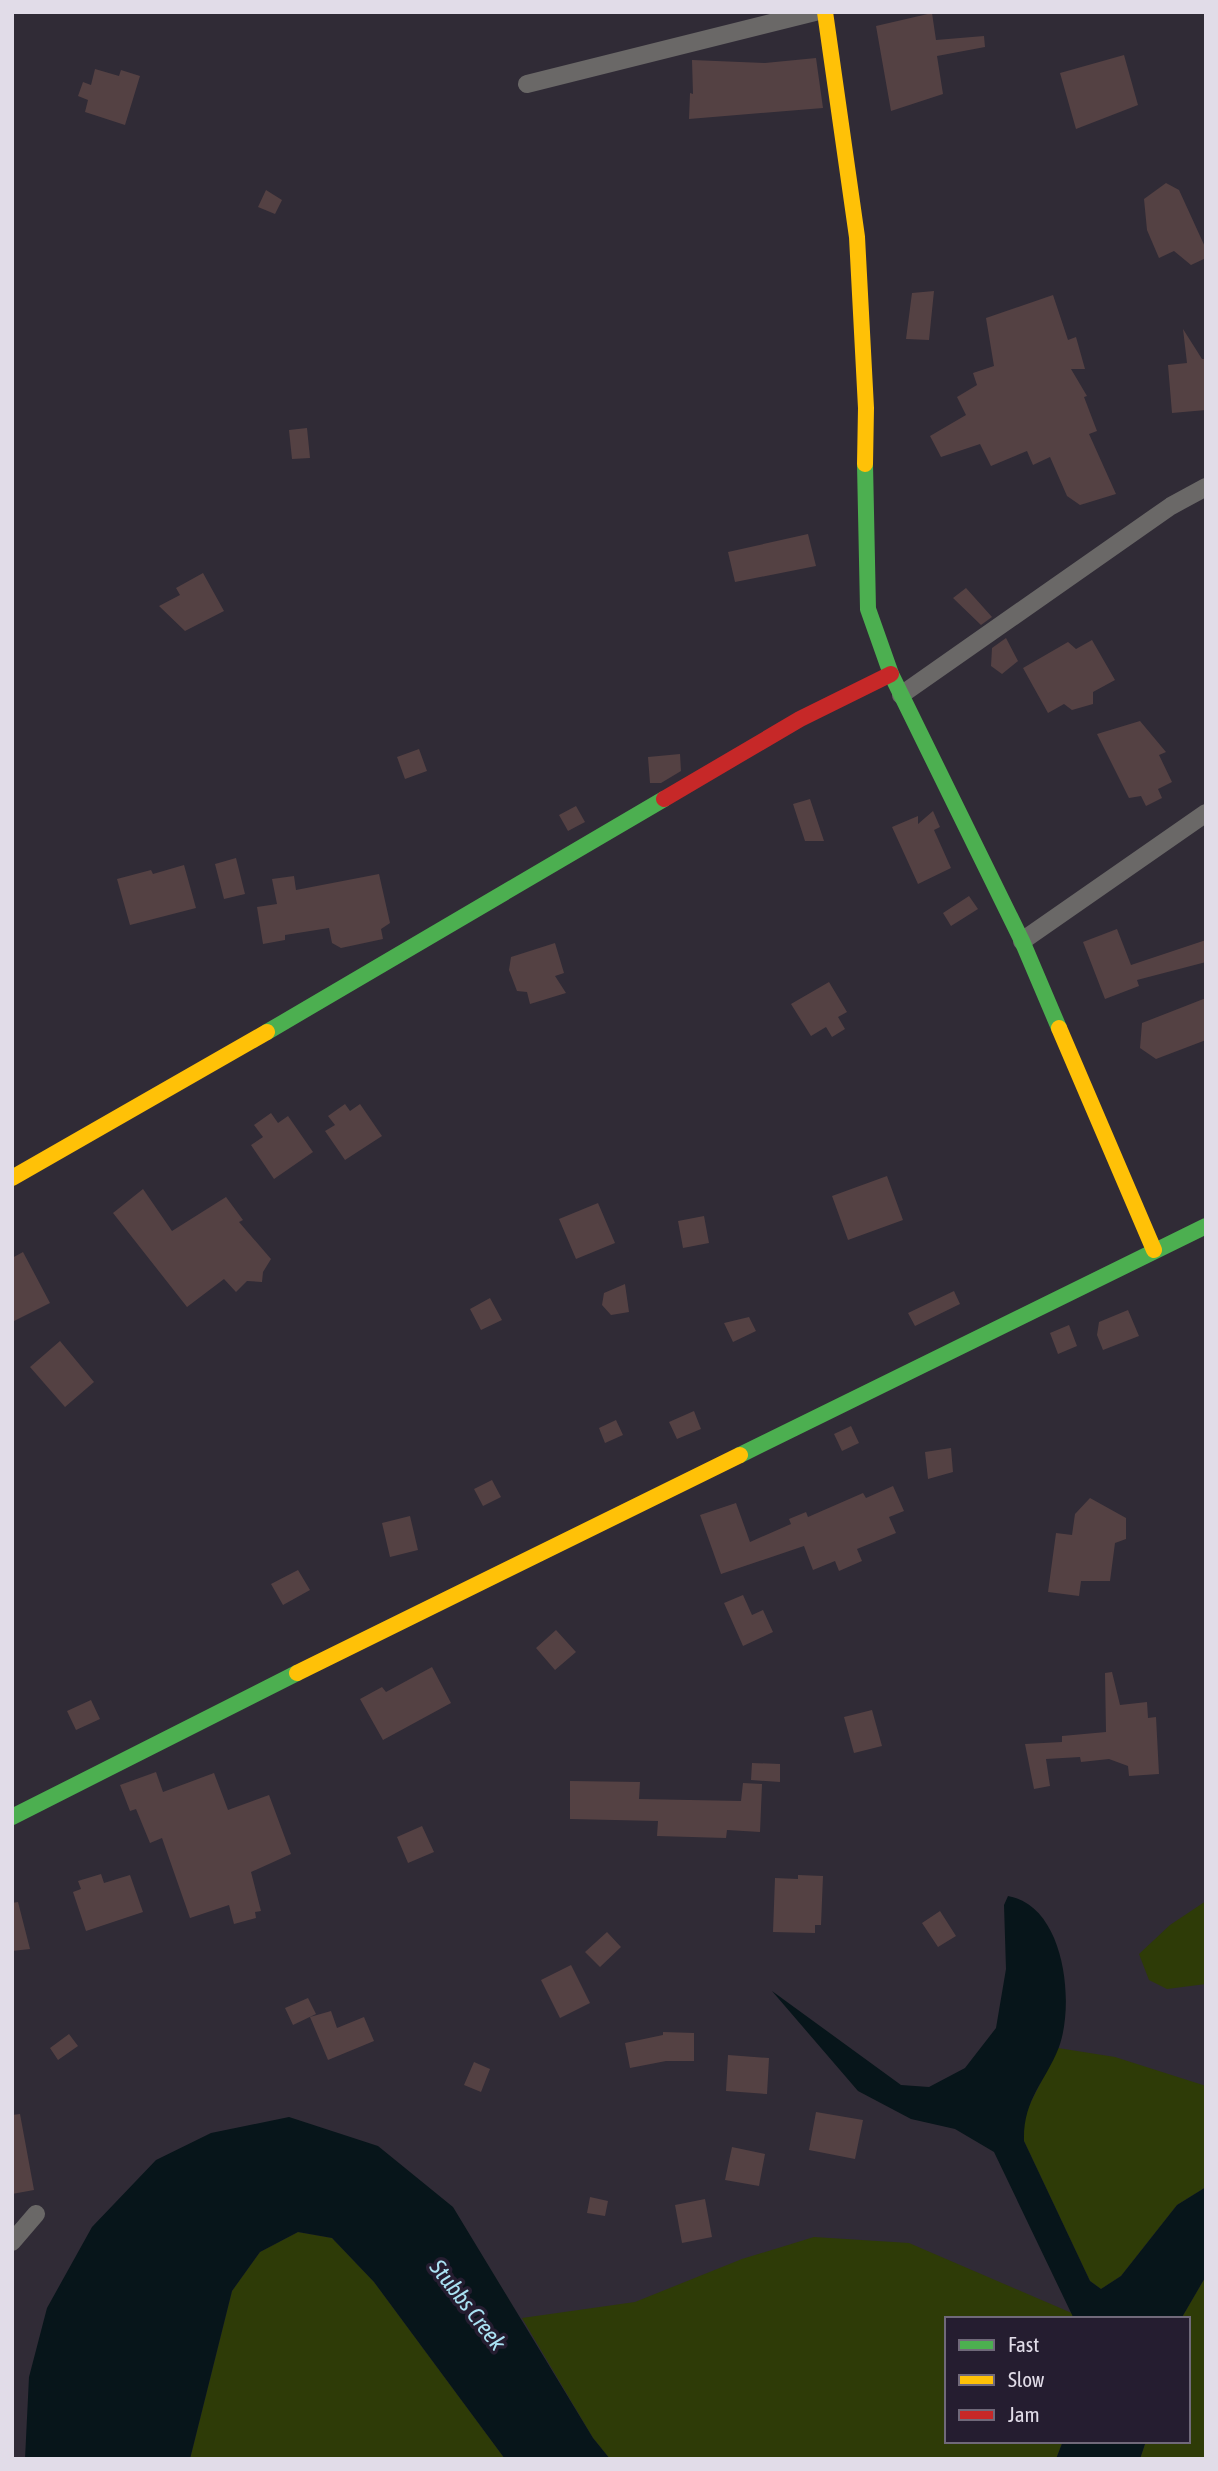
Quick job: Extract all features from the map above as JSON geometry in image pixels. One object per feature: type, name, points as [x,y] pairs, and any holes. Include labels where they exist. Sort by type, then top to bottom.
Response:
[{"type":"street","points":[[527,84],[815,12]]},
{"type":"street","points":[[825,12],[857,237],[866,408],[864,525],[868,609],[891,674],[1022,941],[1154,1250]]},
{"type":"street","points":[[901,695],[1171,506],[1206,487]]},
{"type":"street","points":[[12,1178],[345,987],[800,719],[891,674]]},
{"type":"street","points":[[1022,941],[1206,813]]},
{"type":"street","points":[[12,1817],[262,1690],[1206,1226]]},
{"type":"street","points":[[12,2242],[36,2214]]},
{"type":"green space","points":[[1206,1901],[1206,1984],[1167,1989],[1149,1980],[1139,1954],[1170,1925]]},
{"type":"green space","points":[[1058,2048],[1115,2057],[1206,2086],[1206,2187],[1177,2205],[1121,2276],[1101,2289],[1090,2281],[1024,2141],[1023,2118]]},
{"type":"green space","points":[[298,2232],[332,2238],[374,2282],[505,2459],[190,2459],[232,2291],[260,2252]]},
{"type":"green space","points":[[814,2237],[909,2243],[1074,2314],[1074,2317],[945,2317],[945,2443],[1062,2443],[1056,2459],[610,2459],[593,2438],[522,2318],[635,2302],[742,2259]]},
{"type":"green space","points":[[1206,2276],[1206,2459],[1140,2459],[1145,2443],[1190,2443],[1190,2317],[1182,2317]]},
{"type":"water","points":[[1008,1896],[1027,1904],[1042,1918],[1061,1959],[1065,1983],[1064,2028],[1059,2047],[1031,2102],[1024,2141],[1090,2281],[1101,2289],[1121,2276],[1177,2205],[1206,2187],[1206,2276],[1182,2317],[1073,2317],[994,2152],[955,2129],[911,2119],[858,2091],[772,1991],[901,2085],[929,2087],[965,2068],[996,2028],[1006,1969],[1004,1905]]},
{"type":"water","name":"Stubbs Creek","points":[[289,2117],[378,2146],[453,2207],[593,2438],[610,2459],[505,2459],[374,2282],[332,2238],[298,2232],[260,2252],[232,2291],[190,2459],[25,2459],[29,2377],[47,2308],[92,2227],[156,2160],[211,2133]]},
{"type":"water","points":[[1062,2443],[1145,2443],[1140,2459],[1056,2459]]},
{"type":"building","points":[[932,13],[936,40],[984,36],[985,47],[937,56],[943,94],[891,111],[876,26]]},
{"type":"building","points":[[1124,55],[1138,105],[1076,129],[1060,73]]},
{"type":"building","points":[[816,58],[823,108],[689,119],[690,93],[693,94],[692,60],[765,63]]},
{"type":"building","points":[[95,69],[119,76],[121,70],[140,76],[125,125],[85,112],[88,100],[78,96],[83,82],[91,85]]},
{"type":"building","points":[[1166,183],[1179,190],[1206,249],[1206,258],[1191,265],[1174,251],[1159,258],[1147,230],[1144,199]]},
{"type":"building","points":[[266,190],[282,200],[275,214],[258,207]]},
{"type":"building","points":[[934,291],[929,340],[906,339],[912,293]]},
{"type":"building","points":[[1053,295],[1068,340],[1076,337],[1085,369],[1071,369],[1087,396],[1084,397],[1097,431],[1089,434],[1116,494],[1080,505],[1067,496],[1050,457],[1033,465],[1027,451],[991,466],[980,444],[941,457],[930,436],[966,415],[957,397],[977,385],[973,373],[994,366],[986,318]]},
{"type":"building","points":[[1183,329],[1202,359],[1206,359],[1206,410],[1172,413],[1168,365],[1187,363]]},
{"type":"building","points":[[307,428],[310,458],[292,459],[289,430]]},
{"type":"building","points":[[808,534],[816,566],[735,582],[728,552]]},
{"type":"building","points":[[203,573],[224,611],[185,631],[159,606],[180,595],[176,588]]},
{"type":"building","points":[[966,588],[992,617],[981,625],[953,598]]},
{"type":"building","points":[[1006,638],[1018,661],[1002,674],[991,666],[992,648]]},
{"type":"building","points":[[1092,640],[1115,680],[1093,692],[1093,704],[1072,710],[1064,704],[1048,713],[1023,668],[1068,642],[1076,649]]},
{"type":"building","points":[[1140,721],[1166,752],[1159,755],[1172,782],[1158,789],[1162,798],[1146,806],[1141,796],[1129,798],[1097,734]]},
{"type":"building","points":[[419,749],[427,771],[405,779],[397,757]]},
{"type":"building","points":[[680,754],[681,771],[661,783],[650,783],[648,757]]},
{"type":"building","points":[[810,799],[824,841],[805,841],[793,804]]},
{"type":"building","points":[[576,806],[585,822],[568,831],[559,815]]},
{"type":"building","points":[[933,811],[940,827],[934,830],[951,868],[918,884],[892,827],[918,816],[918,824]]},
{"type":"building","points":[[236,858],[245,894],[224,899],[215,864]]},
{"type":"building","points":[[184,865],[196,908],[130,925],[117,879],[151,870],[153,874]]},
{"type":"building","points":[[379,874],[390,923],[381,929],[383,939],[341,948],[332,943],[329,928],[285,935],[285,940],[263,944],[257,907],[277,904],[272,879],[294,876],[296,890]]},
{"type":"building","points":[[969,896],[978,909],[951,926],[943,913]]},
{"type":"building","points":[[1117,929],[1131,965],[1206,940],[1206,962],[1137,980],[1139,986],[1105,999],[1083,942]]},
{"type":"building","points":[[555,943],[564,973],[555,976],[566,993],[530,1004],[527,992],[517,991],[509,970],[511,957]]},
{"type":"building","points":[[829,982],[847,1012],[838,1017],[845,1029],[832,1037],[826,1027],[811,1036],[791,1004]]},
{"type":"building","points":[[1206,998],[1206,1040],[1156,1059],[1140,1048],[1142,1023]]},
{"type":"building","points":[[345,1104],[350,1111],[360,1104],[382,1136],[345,1160],[325,1131],[335,1125],[328,1116]]},
{"type":"building","points":[[271,1113],[278,1123],[288,1116],[313,1152],[274,1179],[251,1145],[263,1137],[254,1125]]},
{"type":"building","points":[[887,1176],[903,1220],[848,1240],[832,1196]]},
{"type":"building","points":[[143,1189],[172,1231],[226,1197],[243,1220],[239,1222],[271,1259],[263,1272],[262,1282],[247,1281],[236,1292],[224,1279],[187,1307],[113,1213]]},
{"type":"building","points":[[598,1203],[615,1243],[576,1259],[559,1219]]},
{"type":"building","points":[[704,1216],[709,1243],[683,1248],[678,1221]]},
{"type":"building","points":[[23,1252],[50,1303],[12,1322],[12,1258]]},
{"type":"building","points":[[625,1284],[629,1312],[611,1315],[602,1305],[604,1293]]},
{"type":"building","points":[[954,1291],[960,1304],[915,1326],[908,1313]]},
{"type":"building","points":[[490,1298],[502,1320],[481,1330],[470,1309]]},
{"type":"building","points":[[1128,1310],[1139,1336],[1103,1350],[1097,1335],[1099,1322]]},
{"type":"building","points":[[749,1317],[756,1331],[733,1342],[724,1323]]},
{"type":"building","points":[[1069,1325],[1077,1346],[1058,1354],[1050,1333]]},
{"type":"building","points":[[60,1341],[94,1382],[65,1407],[30,1367]]},
{"type":"building","points":[[694,1411],[701,1429],[677,1439],[669,1422]]},
{"type":"building","points":[[616,1420],[623,1435],[605,1443],[599,1428]]},
{"type":"building","points":[[851,1426],[859,1443],[842,1451],[834,1434]]},
{"type":"building","points":[[951,1448],[953,1472],[928,1479],[925,1452]]},
{"type":"building","points":[[492,1480],[501,1497],[483,1506],[474,1489]]},
{"type":"building","points":[[893,1486],[904,1511],[889,1517],[896,1533],[857,1549],[862,1561],[839,1571],[835,1561],[813,1570],[804,1546],[721,1574],[700,1515],[736,1503],[750,1542],[791,1524],[789,1519],[806,1512],[808,1517],[863,1493],[866,1498]]},
{"type":"building","points":[[1090,1498],[1126,1518],[1126,1539],[1115,1543],[1110,1581],[1081,1581],[1079,1596],[1048,1592],[1056,1533],[1072,1535],[1075,1514]]},
{"type":"building","points":[[410,1516],[418,1550],[390,1557],[382,1523]]},
{"type":"building","points":[[298,1570],[310,1590],[283,1605],[271,1584]]},
{"type":"building","points":[[743,1595],[752,1615],[763,1610],[773,1632],[743,1646],[724,1603]]},
{"type":"building","points":[[556,1630],[576,1652],[555,1670],[536,1648]]},
{"type":"building","points":[[432,1667],[451,1703],[383,1740],[360,1699],[382,1687],[386,1692]]},
{"type":"building","points":[[1112,1672],[1120,1705],[1147,1702],[1148,1718],[1156,1717],[1159,1774],[1129,1776],[1128,1766],[1109,1759],[1081,1762],[1080,1757],[1046,1759],[1050,1786],[1034,1789],[1025,1744],[1062,1742],[1062,1736],[1106,1732],[1105,1673]]},
{"type":"building","points":[[91,1700],[100,1719],[76,1730],[67,1711]]},
{"type":"building","points":[[872,1710],[882,1746],[854,1753],[844,1717]]},
{"type":"building","points":[[752,1763],[780,1764],[780,1782],[751,1780]]},
{"type":"building","points":[[156,1772],[163,1792],[214,1773],[228,1810],[269,1795],[291,1854],[251,1872],[261,1911],[255,1912],[256,1918],[234,1924],[229,1905],[190,1918],[162,1838],[150,1843],[136,1809],[130,1811],[120,1785]]},
{"type":"building","points":[[570,1781],[640,1782],[639,1799],[741,1801],[743,1783],[762,1784],[760,1832],[727,1830],[726,1838],[657,1836],[658,1821],[570,1819]]},
{"type":"building","points":[[422,1826],[434,1852],[408,1863],[397,1837]]},
{"type":"building","points":[[101,1874],[104,1883],[130,1875],[143,1912],[86,1931],[73,1892],[81,1889],[78,1881]]},
{"type":"building","points":[[798,1875],[823,1876],[821,1925],[815,1925],[815,1933],[773,1932],[775,1878],[798,1879]]},
{"type":"building","points":[[18,1902],[30,1949],[12,1951],[12,1903]]},
{"type":"building","points":[[940,1911],[956,1936],[938,1947],[922,1923]]},
{"type":"building","points":[[607,1932],[621,1947],[600,1967],[585,1952]]},
{"type":"building","points":[[571,1965],[590,2003],[560,2018],[541,1980]]},
{"type":"building","points":[[308,1998],[316,2014],[293,2025],[285,2008]]},
{"type":"building","points":[[331,2011],[337,2028],[364,2017],[374,2041],[328,2060],[310,2017]]},
{"type":"building","points":[[663,2032],[694,2033],[694,2061],[666,2061],[630,2068],[625,2043],[663,2035]]},
{"type":"building","points":[[69,2034],[78,2046],[58,2060],[50,2048]]},
{"type":"building","points":[[728,2055],[769,2058],[767,2094],[726,2091]]},
{"type":"building","points":[[474,2062],[490,2069],[481,2092],[464,2085]]},
{"type":"building","points":[[816,2112],[863,2120],[855,2159],[809,2150]]},
{"type":"building","points":[[20,2114],[34,2190],[12,2194],[12,2115]]},
{"type":"building","points":[[732,2147],[765,2154],[759,2186],[725,2180]]},
{"type":"building","points":[[590,2197],[608,2201],[605,2216],[587,2213]]},
{"type":"building","points":[[705,2199],[712,2237],[682,2243],[675,2205]]},
{"type":"traffic: fast","points":[[865,464],[868,609],[891,674],[1022,941],[1059,1028]]},
{"type":"traffic: fast","points":[[267,1032],[664,799]]},
{"type":"traffic: fast","points":[[740,1455],[1206,1226]]},
{"type":"traffic: fast","points":[[12,1817],[297,1673]]},
{"type":"traffic: slow","points":[[825,12],[857,237],[866,408],[865,464]]},
{"type":"traffic: slow","points":[[1059,1028],[1154,1250]]},
{"type":"traffic: slow","points":[[12,1178],[267,1032]]},
{"type":"traffic: slow","points":[[297,1673],[740,1455]]},
{"type":"traffic: jam","points":[[664,799],[800,719],[891,674]]}]
